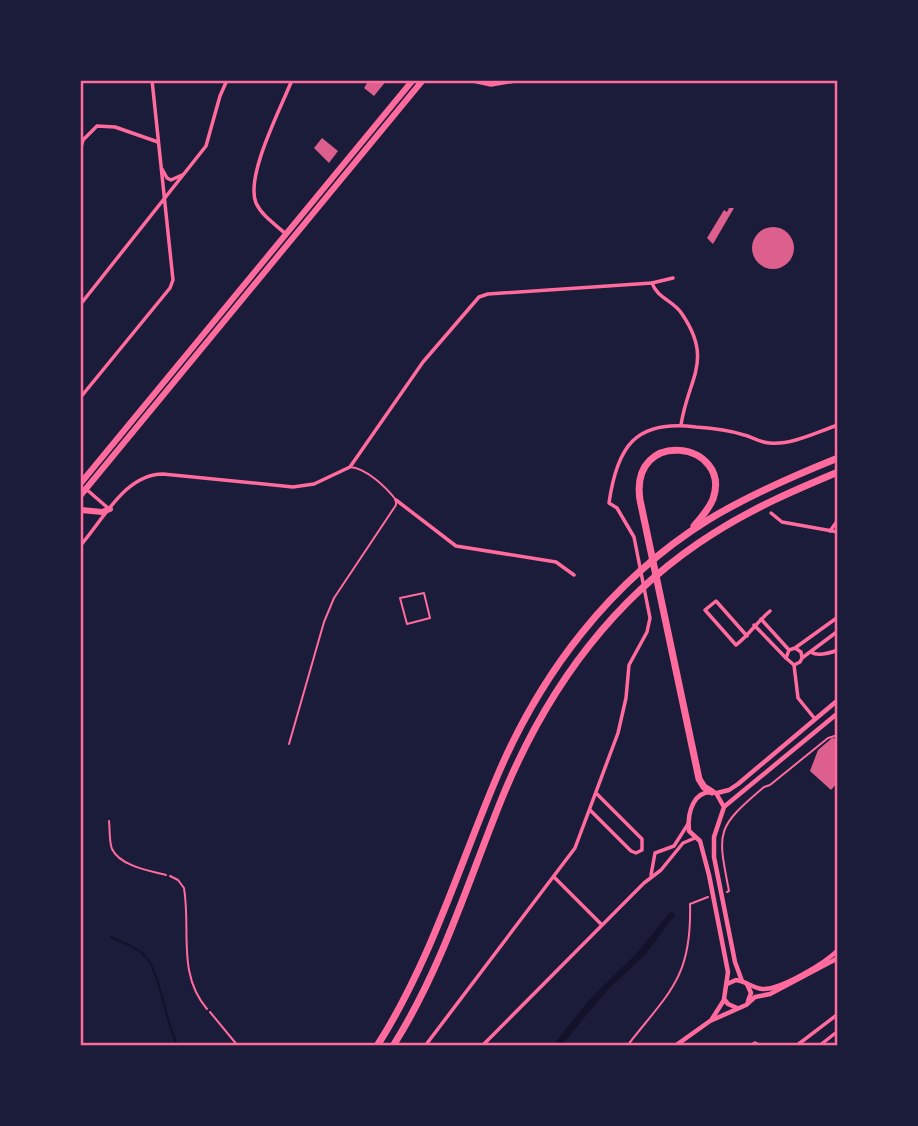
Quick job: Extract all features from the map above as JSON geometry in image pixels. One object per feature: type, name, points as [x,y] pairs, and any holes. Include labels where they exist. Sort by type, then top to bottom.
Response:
[{"type":"highway","points":[[688,533],[711,503],[715,480],[706,462],[696,454],[680,449],[669,450],[658,454],[645,466],[640,476],[639,494],[697,771],[701,784],[714,792]]},
{"type":"highway","points":[[377,1045],[422,965],[496,778],[523,721],[562,658],[617,593],[688,533],[764,489],[838,458]]},
{"type":"highway","points":[[394,1045],[446,945],[500,803],[536,725],[575,662],[627,602],[685,552],[757,508],[838,472]]},
{"type":"main road","points":[[80,496],[83,486],[413,80]]},
{"type":"main road","points":[[83,486],[424,80]]},
{"type":"main road","points":[[81,510],[86,503],[83,486]]},
{"type":"main road","points":[[81,510],[102,512],[110,509]]},
{"type":"street","points":[[80,398],[170,288],[173,280],[152,80]]},
{"type":"street","points":[[80,305],[206,146],[227,80]]},
{"type":"street","points":[[286,234],[258,207],[253,185],[258,165],[292,80]]},
{"type":"street","points":[[468,80],[491,85],[521,80]]},
{"type":"street","points":[[80,150],[83,140],[97,125],[115,127],[158,142]]},
{"type":"street","points":[[161,165],[167,178],[171,180],[186,172]]},
{"type":"street","points":[[80,546],[134,482],[146,475],[293,487],[325,480],[350,467],[423,362],[479,297],[488,294],[652,284],[673,278]]},
{"type":"street","points":[[652,284],[657,293],[668,299],[681,312],[696,341],[699,370],[685,402],[681,425]]},
{"type":"street","points":[[426,1045],[575,848],[623,715],[629,665],[647,632],[650,618],[634,537],[617,508],[609,503],[615,468],[620,456],[633,440],[651,429],[681,425],[734,433],[773,444],[838,425]]},
{"type":"street","points":[[83,486],[110,509]]},
{"type":"street","points":[[397,499],[456,546],[556,562],[574,575]]},
{"type":"street","points":[[771,513],[782,522],[838,532]]},
{"type":"street","points":[[830,531],[838,520]]},
{"type":"street","points":[[747,636],[716,601],[705,610],[736,645],[747,636],[754,625],[770,611]]},
{"type":"street","points":[[789,650],[838,617]]},
{"type":"street","points":[[761,619],[789,650]]},
{"type":"street","points":[[754,625],[794,665],[798,698],[815,719]]},
{"type":"street","points":[[794,665],[838,631]]},
{"type":"street","points":[[795,648],[801,652],[802,658]]},
{"type":"street","points":[[786,658],[789,650]]},
{"type":"street","points":[[811,652],[829,654],[838,650]]},
{"type":"street","points":[[651,877],[653,856],[658,851],[674,846],[688,823],[695,799],[702,793],[729,790],[838,700]]},
{"type":"street","points":[[748,1002],[751,993],[735,962],[714,857],[714,836],[724,807],[838,713]]},
{"type":"street","points":[[793,737],[799,745]]},
{"type":"street","points":[[778,749],[784,757]]},
{"type":"street","points":[[714,792],[724,807]]},
{"type":"street","points":[[590,810],[631,851],[636,853],[642,850],[642,839],[596,793]]},
{"type":"street","points":[[688,823],[689,831],[698,839],[712,894],[727,971],[724,999],[737,1008]]},
{"type":"street","points":[[482,1045],[661,870],[683,843],[698,839],[708,841],[714,836]]},
{"type":"street","points":[[663,850],[669,856],[668,860]]},
{"type":"street","points":[[554,877],[602,925]]},
{"type":"street","points":[[727,985],[736,980],[764,989],[777,986],[822,962],[838,950]]},
{"type":"street","points":[[675,1045],[710,1021],[755,997],[770,994],[838,958]]},
{"type":"street","points":[[710,1021],[724,999]]},
{"type":"street","points":[[796,1045],[838,1014]]},
{"type":"street","points":[[819,1045],[838,1031]]},
{"type":"street","points":[[751,1045],[761,1045]]},
{"type":"lane","points":[[289,744],[329,610],[337,592],[385,524],[397,499],[363,471],[350,467]]},
{"type":"lane","points":[[170,876],[178,880],[184,888],[189,977],[195,993],[207,1009]]},
{"type":"path","points":[[424,593],[430,618],[407,624],[400,598],[424,593]]},
{"type":"path","points":[[721,892],[729,891],[720,845],[729,820],[764,787],[828,738],[838,734]]},
{"type":"path","points":[[109,821],[111,846],[119,857],[133,865],[170,876]]},
{"type":"path","points":[[627,1045],[663,1003],[685,962],[690,904],[712,894]]},
{"type":"path","points":[[207,1009],[238,1045]]},
{"type":"shaded area","points":[[671,911],[675,915],[645,955],[609,988],[562,1045],[553,1045],[589,1000],[637,953]]},
{"type":"building","points":[[369,80],[387,80],[374,96],[364,88]]},
{"type":"building","points":[[322,138],[338,151],[329,163],[314,148]]},
{"type":"building","points":[[729,208],[734,208],[713,244],[707,238],[724,210],[727,212]]},
{"type":"building","points":[[773,227],[788,233],[794,248],[788,263],[773,269],[758,263],[752,248],[758,233]]},
{"type":"building","points":[[832,738],[838,739],[838,782],[831,790],[810,771],[818,750]]},
{"type":"waterway","points":[[111,937],[142,953],[148,960],[158,982],[178,1046]]}]
